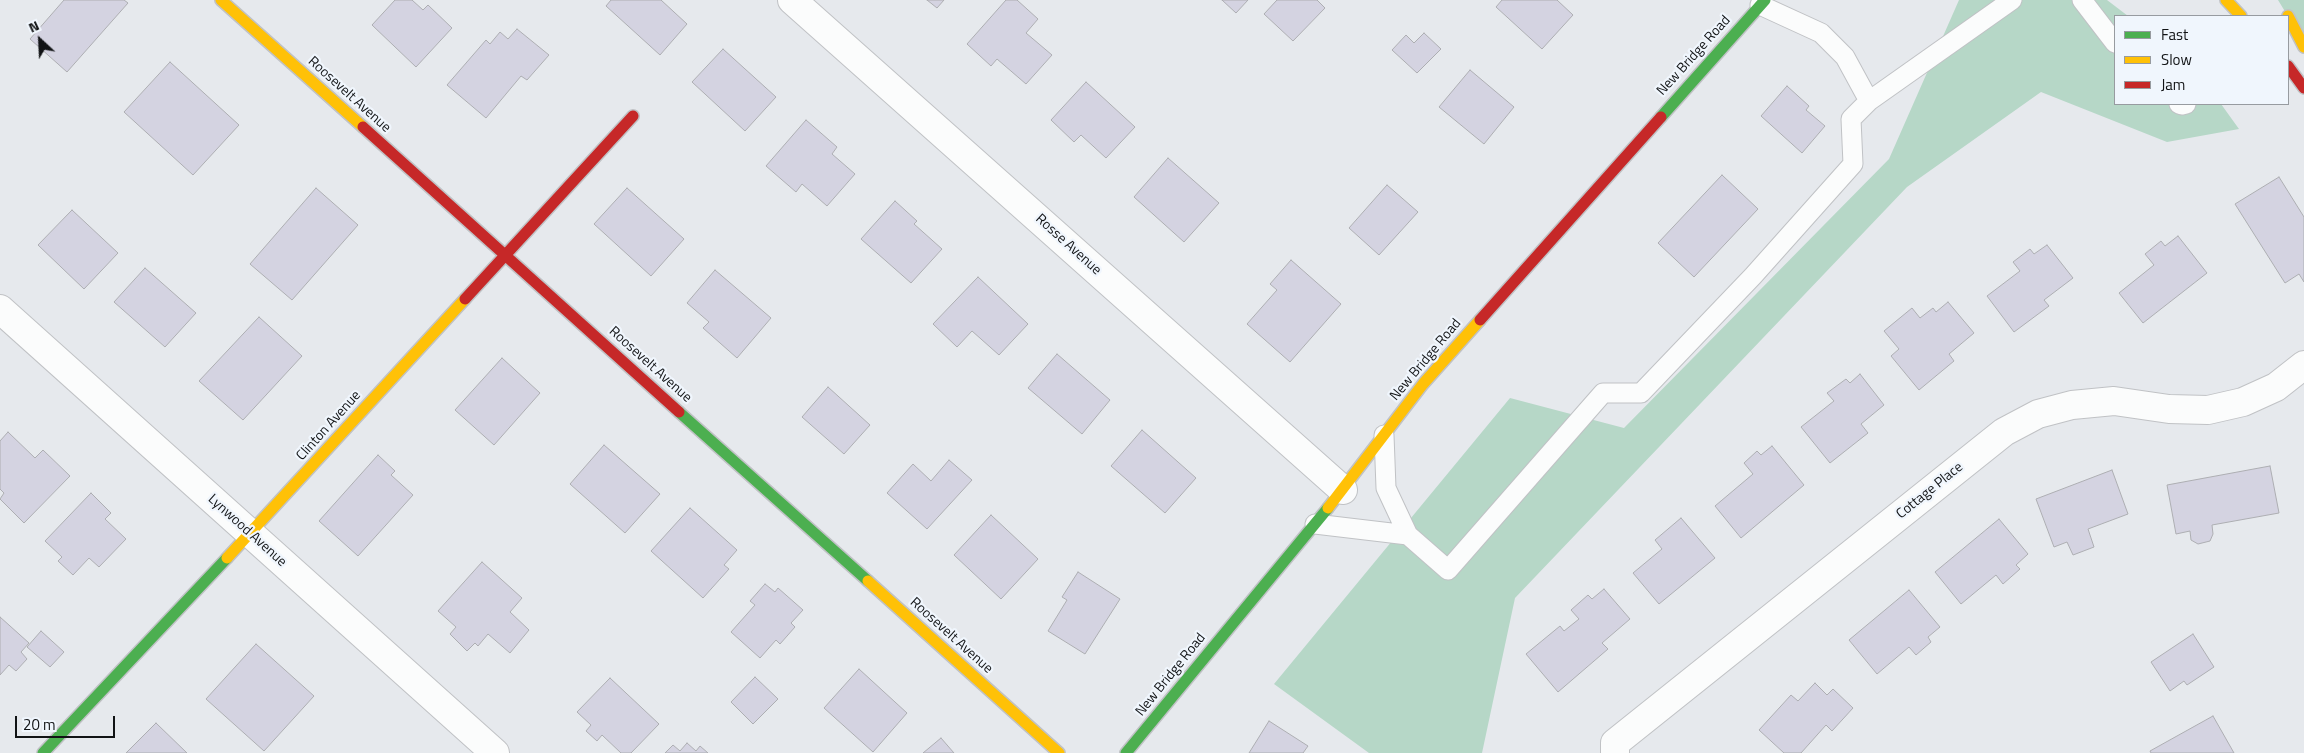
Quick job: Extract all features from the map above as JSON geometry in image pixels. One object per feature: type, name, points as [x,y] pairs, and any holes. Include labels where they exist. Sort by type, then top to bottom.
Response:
[{"type":"street","name":"Roosevelt Avenue","points":[[221,0],[1059,753]]},
{"type":"street","name":"Rosse Avenue","points":[[792,0],[1343,490]]},
{"type":"street","points":[[2226,0],[2240,15]]},
{"type":"street","name":"New Bridge Road","points":[[1126,753],[1343,490],[1423,384],[1763,2]]},
{"type":"street","points":[[2289,20],[2304,47]]},
{"type":"street","points":[[2289,67],[2304,88]]},
{"type":"street","name":"Clinton Avenue","points":[[43,753],[250,534],[633,116]]},
{"type":"street","name":"Lynwood Avenue","points":[[0,309],[494,753]]},
{"type":"street","name":"Cottage Place","points":[[1615,753],[1615,743],[2004,432],[2038,414],[2072,404],[2114,401],[2169,409],[2208,410],[2243,402],[2276,387],[2304,365]]},
{"type":"lane","points":[[1384,435],[1386,488],[1408,535],[1448,570],[1603,393],[1641,393],[1753,276],[1853,164],[1851,119],[1870,102],[2012,0]]},
{"type":"lane","points":[[2082,0],[2114,42]]},
{"type":"lane","points":[[1763,2],[1821,33],[1845,57],[1870,102]]},
{"type":"lane","points":[[1315,524],[1408,535]]},
{"type":"green space","points":[[1959,0],[2107,0],[2127,15],[2114,15],[2114,105],[2222,105],[2239,129],[2167,142],[2041,92],[1907,187],[1515,598],[1482,753],[1369,753],[1274,684],[1510,398],[1624,428],[1889,159]]},
{"type":"green space","points":[[2278,0],[2304,0],[2304,47],[2289,15]]},
{"type":"building","points":[[64,0],[124,0],[128,3],[67,72],[30,39]]},
{"type":"building","points":[[395,0],[412,0],[423,10],[428,5],[452,28],[416,67],[372,25]]},
{"type":"building","points":[[611,0],[661,0],[687,24],[660,55],[606,6]]},
{"type":"building","points":[[927,0],[944,0],[937,8]]},
{"type":"building","points":[[1006,0],[1017,0],[1038,19],[1026,33],[1052,55],[1026,84],[997,59],[991,66],[967,44]]},
{"type":"building","points":[[1222,0],[1248,0],[1236,13]]},
{"type":"building","points":[[1277,0],[1317,0],[1325,8],[1293,41],[1264,14]]},
{"type":"building","points":[[1502,0],[1557,0],[1573,15],[1542,49],[1496,7]]},
{"type":"building","points":[[517,29],[549,55],[527,80],[521,76],[486,118],[447,85],[486,40],[490,44],[500,32],[508,39]]},
{"type":"building","points":[[1424,33],[1441,49],[1417,73],[1392,50],[1406,35],[1414,43]]},
{"type":"building","points":[[723,49],[776,97],[745,131],[692,82]]},
{"type":"building","points":[[170,62],[239,125],[193,175],[124,112]]},
{"type":"building","points":[[1470,70],[1514,107],[1484,144],[1439,107]]},
{"type":"building","points":[[1086,82],[1135,127],[1106,158],[1081,135],[1074,142],[1051,120]]},
{"type":"building","points":[[1787,86],[1809,106],[1806,110],[1825,126],[1802,153],[1761,116]]},
{"type":"building","points":[[806,120],[837,147],[832,154],[855,174],[827,206],[802,184],[796,192],[766,166]]},
{"type":"building","points":[[1168,158],[1219,203],[1184,242],[1134,197]]},
{"type":"building","points":[[1722,175],[1758,209],[1694,277],[1658,243]]},
{"type":"building","points":[[2279,177],[2304,217],[2304,282],[2299,274],[2285,283],[2235,204]]},
{"type":"building","points":[[1387,185],[1418,212],[1379,255],[1349,228]]},
{"type":"building","points":[[316,188],[358,225],[292,300],[250,264]]},
{"type":"building","points":[[627,188],[684,239],[651,276],[594,224]]},
{"type":"building","points":[[895,201],[917,221],[914,224],[942,249],[911,283],[861,239]]},
{"type":"building","points":[[72,210],[118,253],[84,289],[38,245]]},
{"type":"building","points":[[2178,236],[2207,273],[2143,323],[2119,293],[2154,265],[2145,254],[2161,241],[2165,246]]},
{"type":"building","points":[[2047,245],[2073,278],[2044,300],[2049,306],[2014,332],[1987,296],[2020,271],[2013,262],[2030,249],[2034,254]]},
{"type":"building","points":[[1291,260],[1341,304],[1290,362],[1247,324],[1277,290],[1270,284]]},
{"type":"building","points":[[145,268],[196,313],[165,347],[114,302]]},
{"type":"building","points":[[715,270],[771,318],[737,358],[703,328],[709,322],[687,303]]},
{"type":"building","points":[[978,277],[1028,324],[999,355],[972,331],[957,347],[933,324]]},
{"type":"building","points":[[1948,302],[1974,333],[1949,354],[1954,361],[1919,390],[1891,356],[1899,349],[1884,331],[1912,308],[1920,318],[1933,308],[1936,312]]},
{"type":"building","points":[[259,317],[302,356],[243,420],[199,381]]},
{"type":"building","points":[[1057,354],[1110,400],[1082,434],[1028,388]]},
{"type":"building","points":[[502,358],[540,393],[494,445],[455,410]]},
{"type":"building","points":[[1860,374],[1884,405],[1861,424],[1868,433],[1830,463],[1801,427],[1834,401],[1827,393],[1846,379],[1850,383]]},
{"type":"building","points":[[828,387],[870,425],[844,454],[802,417]]},
{"type":"building","points":[[1142,430],[1196,478],[1165,513],[1111,466]]},
{"type":"building","points":[[8,432],[35,458],[43,450],[70,476],[24,523],[0,499],[4,493],[0,489],[0,441]]},
{"type":"building","points":[[604,445],[660,494],[625,533],[570,484]]},
{"type":"building","points":[[1772,446],[1804,485],[1741,538],[1715,506],[1753,474],[1744,463],[1757,451],[1761,455]]},
{"type":"building","points":[[378,455],[395,471],[391,475],[413,495],[358,556],[319,521]]},
{"type":"building","points":[[949,460],[972,480],[927,529],[887,493],[913,464],[931,481]]},
{"type":"building","points":[[2270,466],[2279,513],[2212,525],[2213,534],[2210,541],[2198,544],[2191,540],[2190,531],[2176,534],[2167,485]]},
{"type":"building","points":[[2112,470],[2128,514],[2088,529],[2094,547],[2073,555],[2067,542],[2054,547],[2036,499]]},
{"type":"building","points":[[91,493],[111,513],[105,519],[126,539],[99,567],[89,558],[73,575],[58,561],[62,557],[45,541]]},
{"type":"building","points":[[690,508],[737,550],[724,565],[729,569],[703,598],[651,551]]},
{"type":"building","points":[[991,515],[1038,559],[1001,599],[954,555]]},
{"type":"building","points":[[1681,518],[1715,558],[1659,604],[1633,573],[1662,549],[1655,540]]},
{"type":"building","points":[[1999,519],[2028,554],[2016,565],[2020,569],[2003,584],[1996,575],[1961,604],[1935,572]]},
{"type":"building","points":[[482,562],[522,598],[510,612],[529,630],[510,653],[488,634],[478,646],[475,643],[467,651],[450,634],[456,627],[438,611]]},
{"type":"building","points":[[1078,572],[1120,599],[1085,654],[1048,631],[1067,600],[1062,597]]},
{"type":"building","points":[[765,584],[775,592],[778,588],[803,610],[791,623],[795,627],[780,644],[776,640],[760,658],[731,632],[755,605],[750,601]]},
{"type":"building","points":[[1604,589],[1630,619],[1602,643],[1608,649],[1558,692],[1526,654],[1560,626],[1564,631],[1579,619],[1571,610],[1588,595],[1592,599]]},
{"type":"building","points":[[1909,590],[1940,627],[1928,637],[1931,642],[1916,655],[1909,647],[1877,674],[1849,640]]},
{"type":"building","points":[[0,617],[29,643],[21,652],[27,659],[16,671],[9,665],[0,675]]},
{"type":"building","points":[[41,631],[64,652],[50,667],[27,647]]},
{"type":"building","points":[[2193,634],[2214,667],[2187,685],[2184,681],[2170,691],[2151,662]]},
{"type":"building","points":[[256,644],[314,696],[264,751],[206,699]]},
{"type":"building","points":[[859,669],[907,713],[873,752],[824,708]]},
{"type":"building","points":[[755,677],[778,699],[753,724],[731,702]]},
{"type":"building","points":[[610,678],[659,724],[631,753],[621,753],[602,735],[597,741],[586,731],[591,725],[577,712]]},
{"type":"building","points":[[1815,683],[1827,695],[1833,689],[1853,708],[1832,731],[1826,725],[1801,753],[1784,753],[1759,730],[1791,695],[1798,701]]},
{"type":"building","points":[[2213,716],[2234,753],[2151,753],[2150,751]]},
{"type":"building","points":[[1269,721],[1308,746],[1303,753],[1249,753]]},
{"type":"building","points":[[156,723],[187,753],[126,753]]},
{"type":"building","points":[[941,738],[954,753],[923,753]]},
{"type":"building","points":[[687,743],[696,751],[700,746],[708,753],[665,753],[673,745],[680,751]]},
{"type":"traffic: fast","points":[[1661,117],[1765,0]]},
{"type":"traffic: fast","points":[[679,412],[868,581]]},
{"type":"traffic: fast","points":[[1126,753],[1328,508]]},
{"type":"traffic: fast","points":[[43,753],[227,558]]},
{"type":"traffic: slow","points":[[221,0],[363,127]]},
{"type":"traffic: slow","points":[[2226,0],[2240,15]]},
{"type":"traffic: slow","points":[[2289,18],[2304,47]]},
{"type":"traffic: slow","points":[[227,558],[465,299]]},
{"type":"traffic: slow","points":[[1328,508],[1423,384],[1480,320]]},
{"type":"traffic: slow","points":[[868,581],[1059,753]]},
{"type":"traffic: jam","points":[[2289,67],[2304,88]]},
{"type":"traffic: jam","points":[[465,299],[633,116]]},
{"type":"traffic: jam","points":[[1480,320],[1661,117]]},
{"type":"traffic: jam","points":[[363,127],[679,412]]}]
